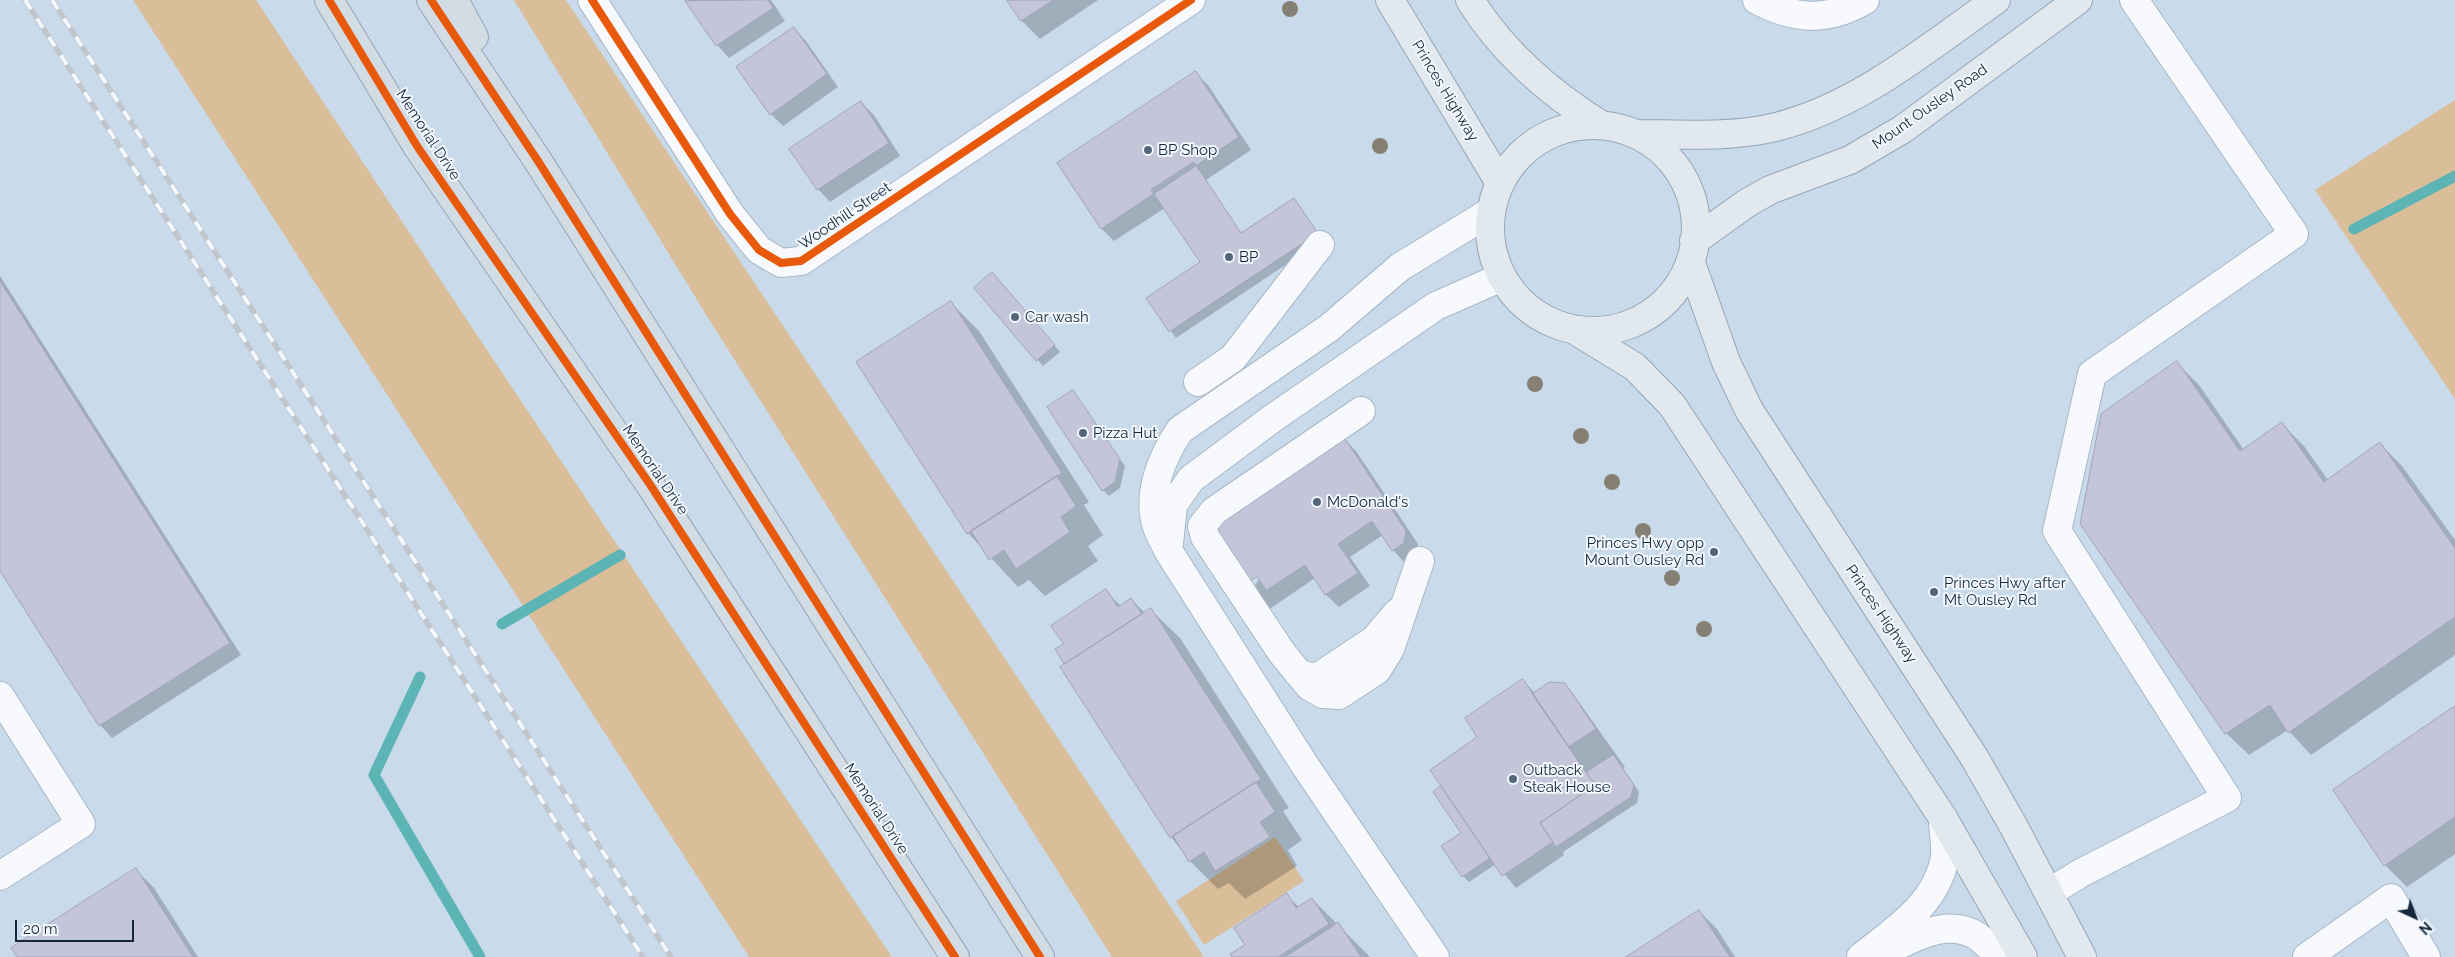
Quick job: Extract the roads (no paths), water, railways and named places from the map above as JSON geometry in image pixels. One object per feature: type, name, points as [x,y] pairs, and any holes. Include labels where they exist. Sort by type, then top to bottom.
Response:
[{"type":"highway","points":[[314,0],[417,146]]},
{"type":"highway","name":"Memorial Drive","points":[[329,0],[417,146],[651,486],[955,957]]},
{"type":"highway","points":[[431,0],[538,161],[1040,957]]},
{"type":"highway","points":[[454,0],[538,161]]},
{"type":"main road","name":"Princes Highway","points":[[1390,0],[1500,183]]},
{"type":"main road","points":[[1470,0],[1494,36],[1515,58],[1567,104],[1601,125],[1636,134],[1738,133],[1776,127],[1809,117],[1837,104],[1893,72],[1996,0]]},
{"type":"main road","name":"Mount Ousley Road","points":[[1573,329],[1607,330],[1639,320],[1666,299],[1693,254],[1747,203],[1770,190],[1850,160],[1876,146],[1903,129],[2078,0]]},
{"type":"main road","points":[[1601,125],[1571,127],[1542,138],[1517,157],[1500,183],[1490,212],[1491,246],[1502,277],[1520,302],[1545,319],[1573,329],[1635,367],[1672,405],[1943,818],[2023,957]]},
{"type":"main road","name":"Princes Highway","points":[[1636,134],[1665,154],[1684,179],[1694,209],[1693,254],[1726,362],[1749,410],[1974,757],[2050,892],[2082,957]]},
{"type":"street","name":"Woodhill Street","points":[[592,0],[730,214],[758,250],[781,263],[801,262],[1191,0]]},
{"type":"street","points":[[1758,0],[1773,8],[1803,16],[1820,16],[1847,10],[1865,0]]},
{"type":"street","points":[[2050,892],[2081,873],[2227,798],[2058,531],[2092,374],[2294,234],[2134,0]]},
{"type":"street","points":[[1435,957],[1304,764],[1170,552],[1157,527],[1153,506],[1162,464],[1169,447],[1180,430],[1329,328],[1400,267],[1490,212]]},
{"type":"street","points":[[1198,382],[1233,358],[1320,245]]},
{"type":"street","points":[[1170,552],[1170,523],[1173,504],[1191,479],[1273,418],[1436,306],[1502,277]]},
{"type":"street","points":[[1361,411],[1214,511],[1202,526],[1209,544],[1282,653],[1298,673],[1310,677],[1320,676],[1374,640],[1404,604],[1420,561]]},
{"type":"street","points":[[0,696],[81,824],[0,876]]},
{"type":"street","points":[[1861,957],[1916,914],[1935,886],[1945,856],[1943,818]]},
{"type":"street","points":[[2307,957],[2391,898],[2426,957]]},
{"type":"street","points":[[1874,957],[1930,932],[1954,928],[1976,936],[2001,957]]},
{"type":"waterway","points":[[2354,229],[2455,176]]},
{"type":"waterway","points":[[502,624],[620,555]]},
{"type":"waterway","points":[[420,677],[374,775],[480,957]]},
{"type":"railway","points":[[25,0],[643,957]]},
{"type":"railway","points":[[52,0],[671,957]]},
{"type":"place","name":"BP Shop","points":[[1148,150]]},
{"type":"place","name":"BP","points":[[1229,257]]},
{"type":"place","name":"Car wash","points":[[1015,317]]},
{"type":"place","name":"Pizza Hut","points":[[1083,433]]},
{"type":"place","name":"McDonald's","points":[[1317,502]]},
{"type":"place","name":"Princes Hwy opp Mount Ousley Rd","points":[[1714,552]]},
{"type":"place","name":"Princes Hwy after Mt Ousley Rd","points":[[1934,592]]},
{"type":"place","name":"Outback Steak House","points":[[1513,779]]}]
